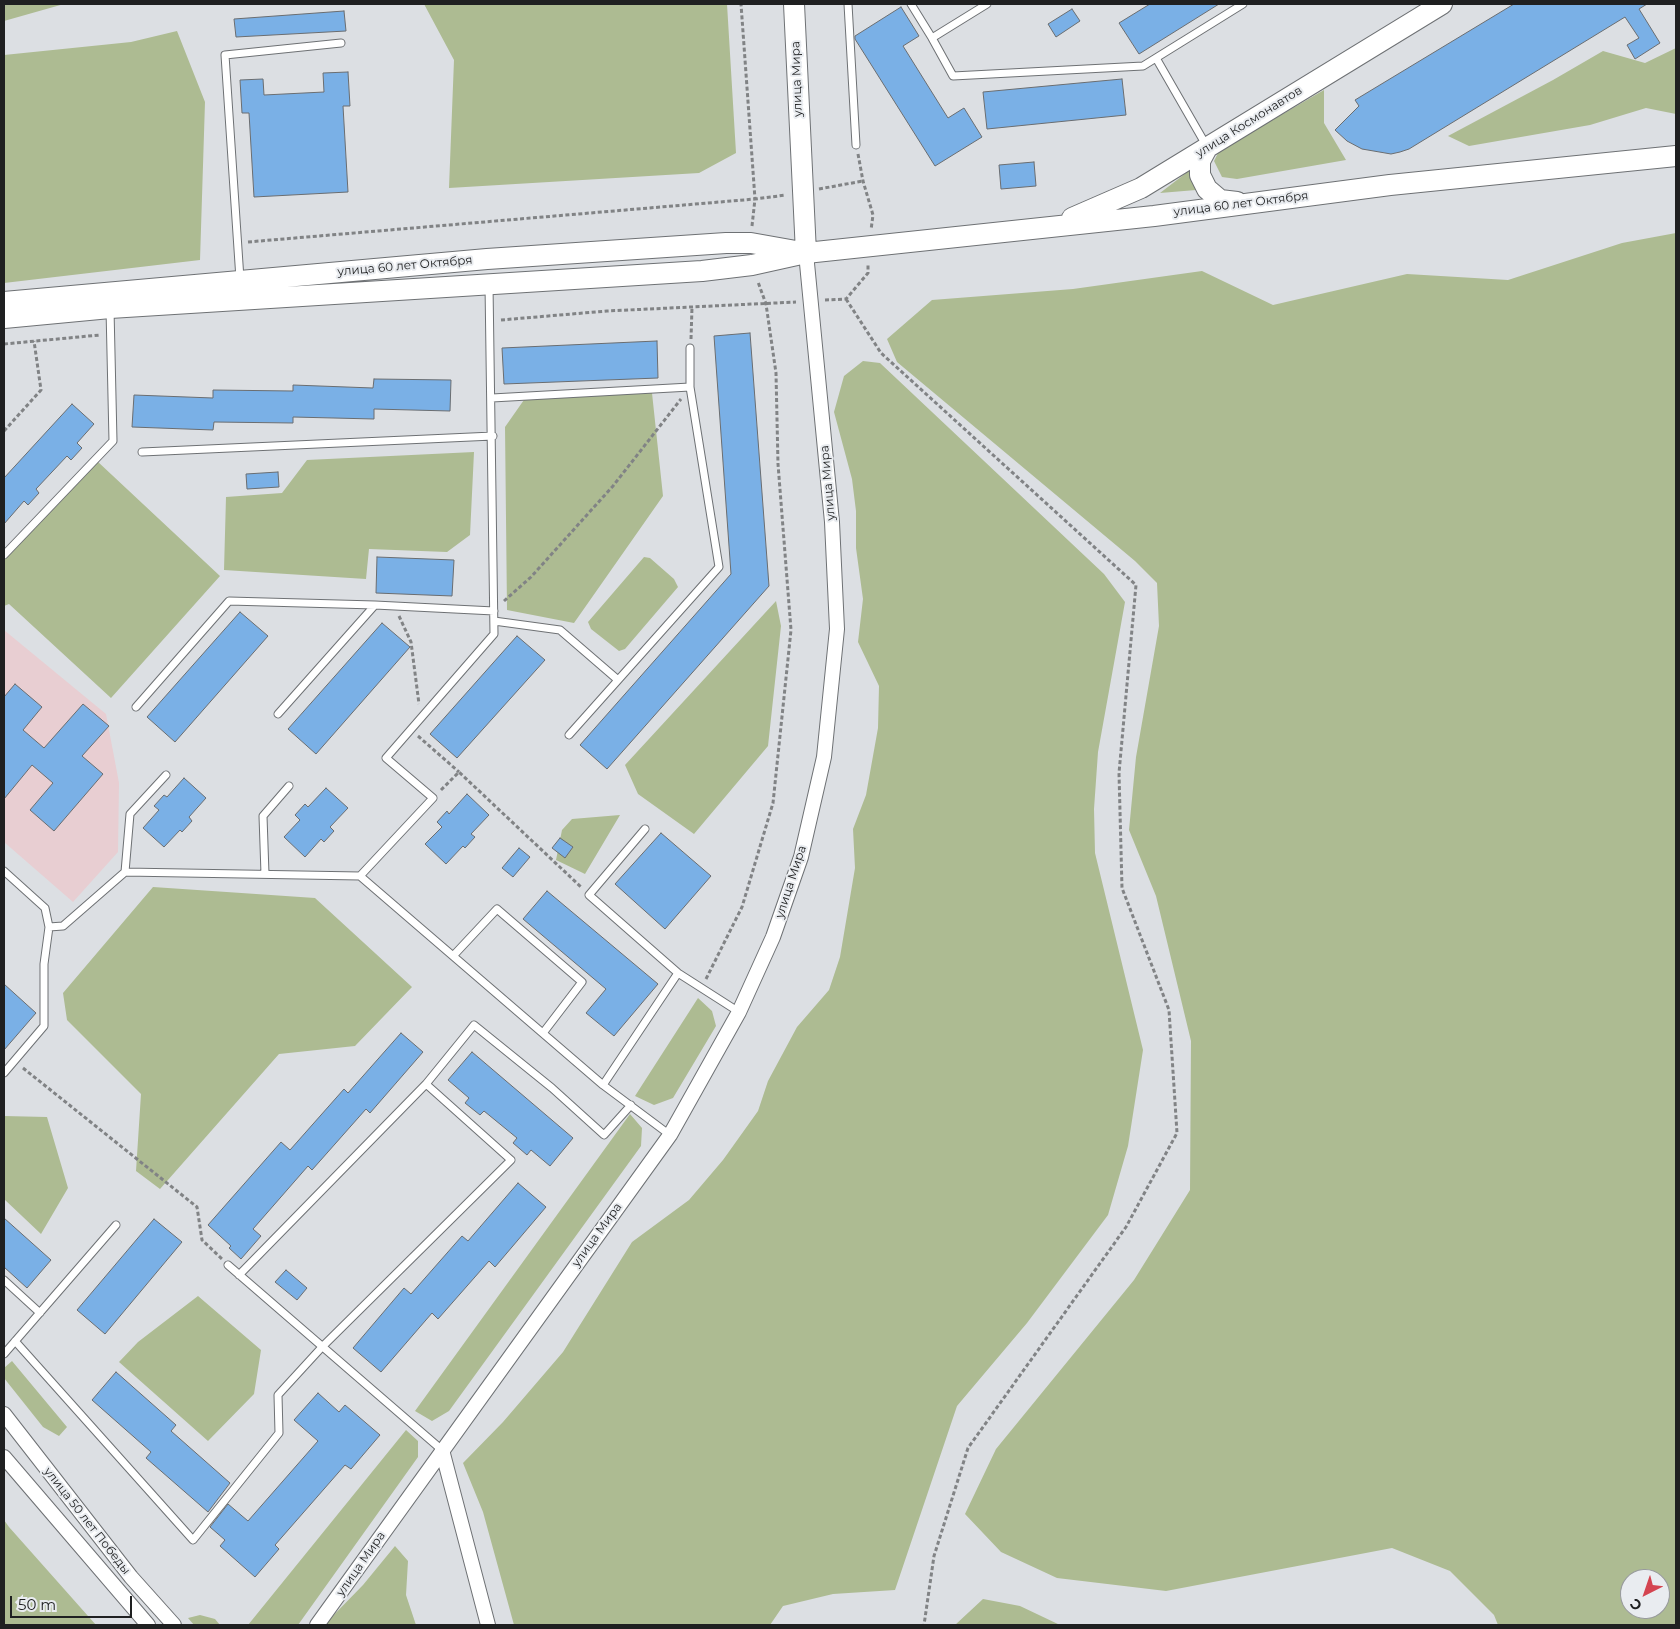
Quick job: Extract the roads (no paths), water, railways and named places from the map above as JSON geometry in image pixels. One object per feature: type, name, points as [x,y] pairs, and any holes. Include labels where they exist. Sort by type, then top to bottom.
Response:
[{"type":"main road","name":"улица Мира","points":[[794,4],[806,253]]},
{"type":"main road","name":"улица Космонавтов","points":[[1050,227],[1141,188],[1442,4]]},
{"type":"main road","points":[[1207,148],[1200,161],[1200,175],[1207,189],[1220,200],[1249,203]]},
{"type":"main road","name":"улица 60 лет Октября","points":[[4,302],[109,301],[489,285],[702,271],[752,265],[806,253],[1154,216],[1390,185],[1676,156]]},
{"type":"main road","points":[[1141,188],[1133,204],[1139,212],[1154,216]]},
{"type":"main road","name":"улица 60 лет Октября","points":[[4,318],[240,282],[487,259],[751,243],[806,253]]},
{"type":"main road","points":[[487,259],[489,285]]},
{"type":"street","name":"улица Мира","points":[[317,1625],[670,1135],[739,1012],[773,937],[802,857],[824,757],[837,629],[832,522],[806,253]]},
{"type":"street","name":"улица 50 лет Победы","points":[[4,1414],[132,1577],[174,1625]]},
{"type":"street","points":[[442,1450],[488,1625]]},
{"type":"street","name":"улица 50 лет Победы","points":[[4,1457],[148,1625]]},
{"type":"lane","points":[[848,4],[856,145]]},
{"type":"lane","points":[[911,4],[953,76],[1143,66],[1243,4]]},
{"type":"lane","points":[[932,38],[987,4]]},
{"type":"lane","points":[[240,282],[225,54],[341,43]]},
{"type":"lane","points":[[1156,58],[1207,148]]},
{"type":"lane","points":[[360,876],[433,798],[386,758],[494,634],[493,436],[489,285]]},
{"type":"lane","points":[[4,555],[113,441],[109,301]]},
{"type":"lane","points":[[569,735],[719,567],[690,387],[690,348]]},
{"type":"lane","points":[[492,398],[690,387]]},
{"type":"lane","points":[[142,452],[493,436]]},
{"type":"lane","points":[[136,707],[229,602],[374,605],[494,611]]},
{"type":"lane","points":[[278,714],[374,605]]},
{"type":"lane","points":[[494,621],[560,630],[618,680]]},
{"type":"lane","points":[[125,872],[130,814],[166,775]]},
{"type":"lane","points":[[265,874],[263,816],[289,786]]},
{"type":"lane","points":[[645,829],[589,894],[678,973],[739,1012]]},
{"type":"lane","points":[[4,871],[45,908],[49,926],[44,964],[44,1026],[4,1074]]},
{"type":"lane","points":[[49,926],[63,926],[125,872],[360,876],[603,1085],[670,1135]]},
{"type":"lane","points":[[453,956],[497,909],[582,982],[543,1034]]},
{"type":"lane","points":[[603,1085],[678,973]]},
{"type":"lane","points":[[239,1275],[426,1084],[474,1024],[552,1088],[604,1135],[631,1106]]},
{"type":"lane","points":[[15,1341],[193,1540],[279,1433],[278,1395],[322,1347],[511,1160],[426,1084]]},
{"type":"lane","points":[[4,1354],[116,1225]]},
{"type":"lane","points":[[228,1265],[442,1450]]},
{"type":"lane","points":[[4,1280],[40,1313]]}]
